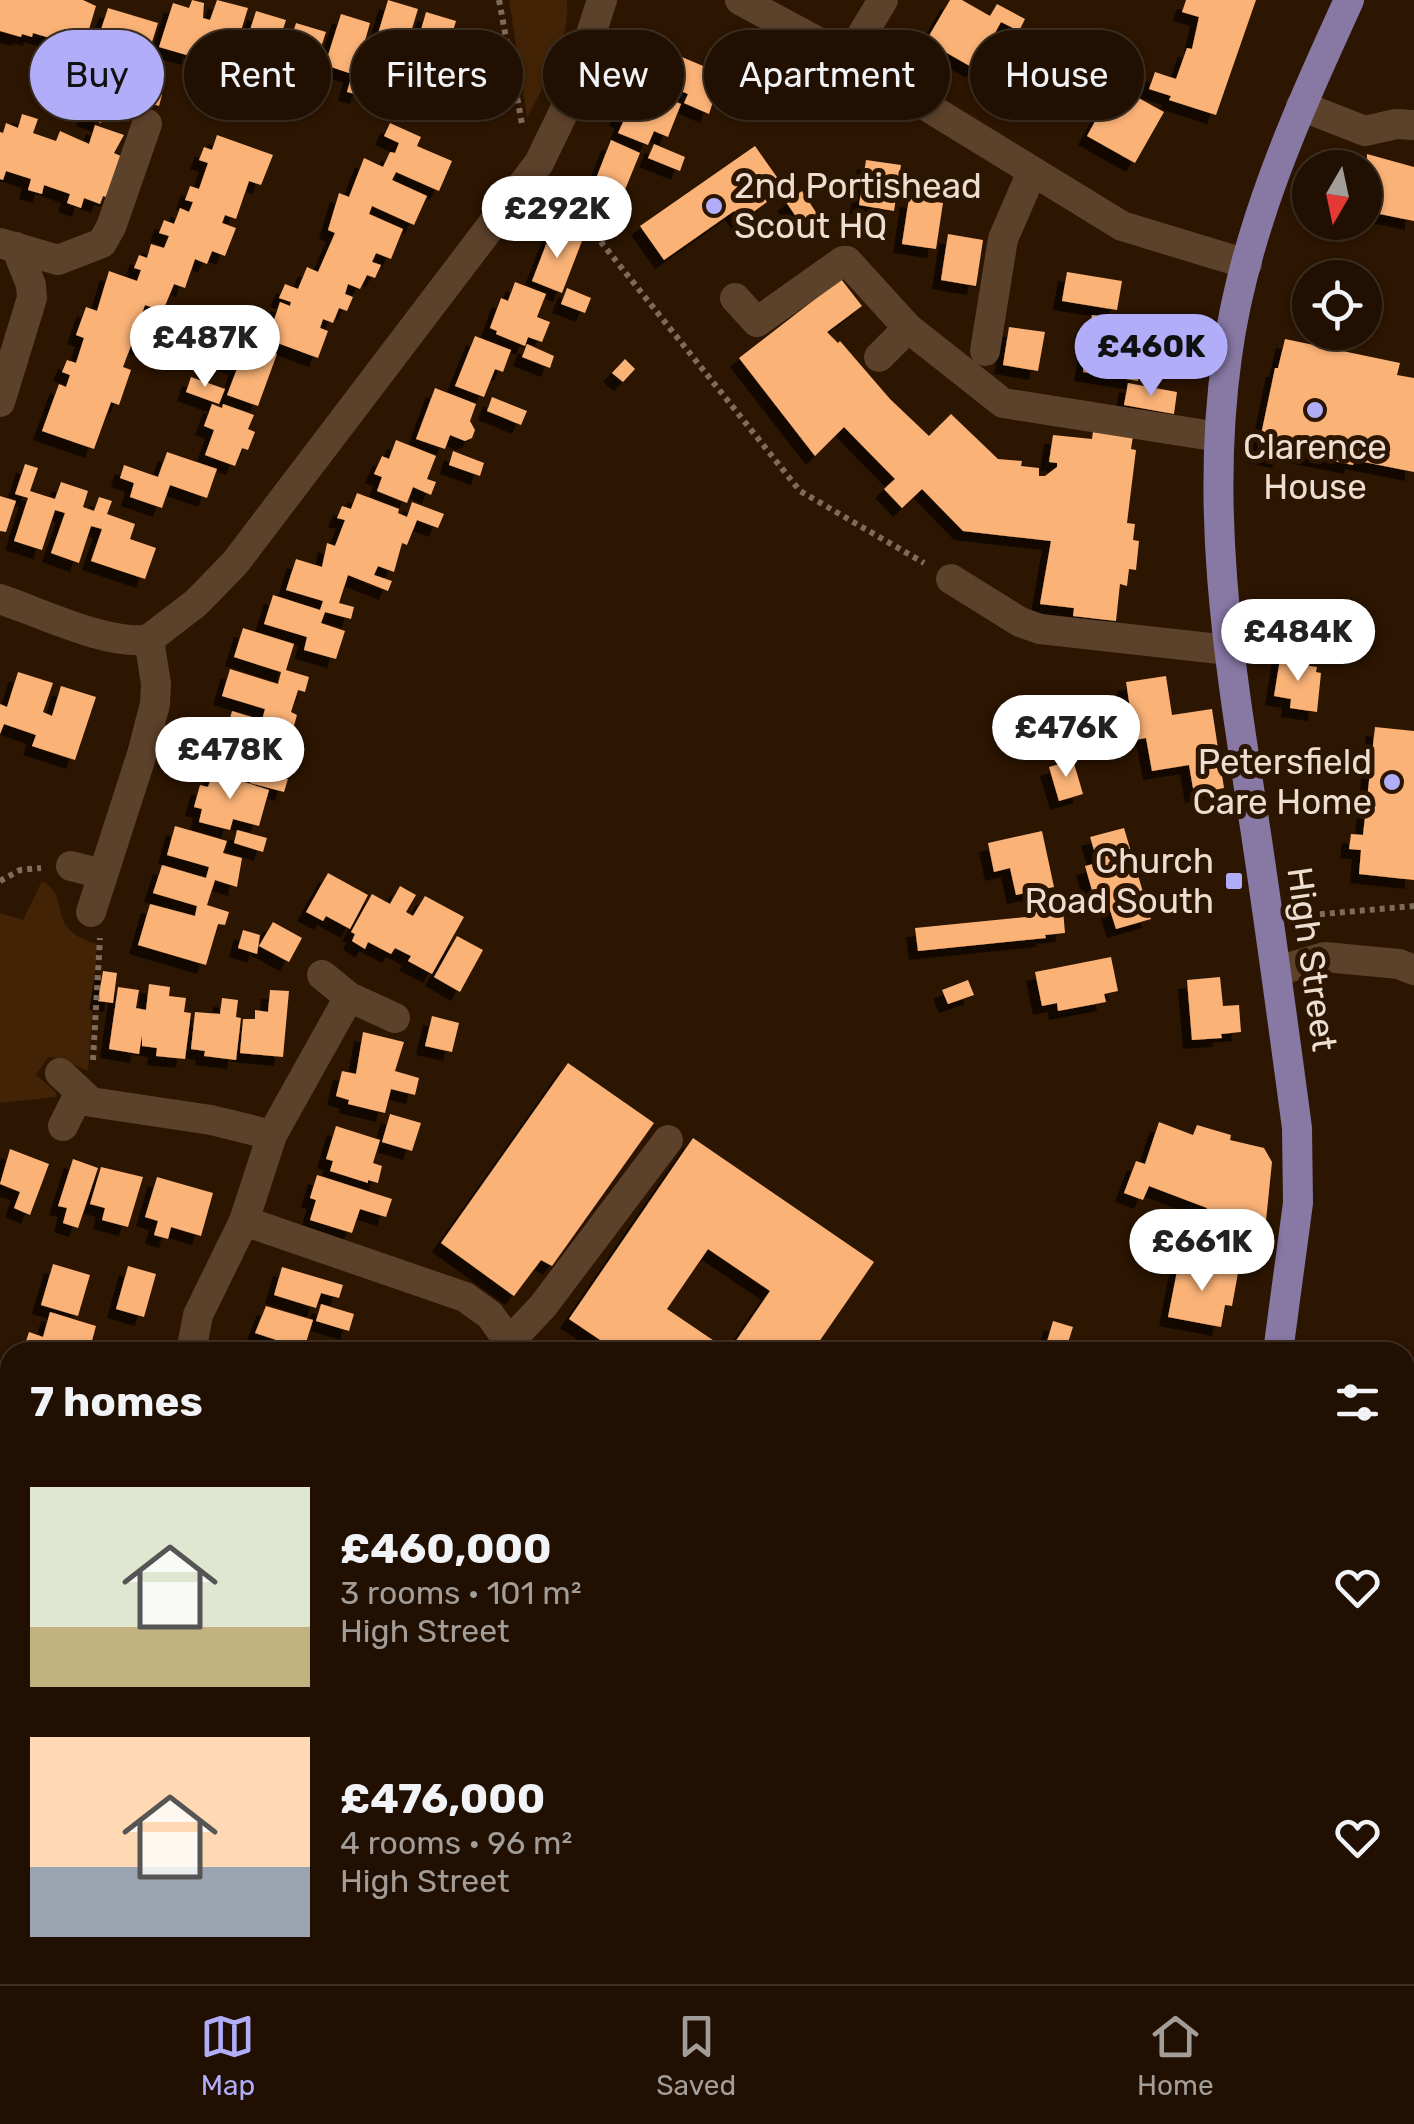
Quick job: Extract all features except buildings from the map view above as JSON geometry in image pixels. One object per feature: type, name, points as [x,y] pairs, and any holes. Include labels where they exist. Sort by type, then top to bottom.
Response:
[{"type":"main road","name":"High Street","points":[[1279,1342],[1298,1203],[1297,1128],[1228,650],[1220,566],[1219,437],[1227,352],[1247,264],[1284,142],[1349,0]]},
{"type":"street","points":[[0,599],[132,640],[149,639],[196,604],[235,564],[539,163],[570,100],[602,0]]},
{"type":"street","points":[[740,0],[796,30]]},
{"type":"street","points":[[865,30],[883,0]]},
{"type":"street","points":[[1301,106],[1368,131],[1396,124],[1414,125]]},
{"type":"street","points":[[948,120],[1122,226],[1247,264]]},
{"type":"street","points":[[8,244],[58,260],[97,247],[107,237],[147,124]]},
{"type":"street","points":[[985,351],[1004,239],[1032,172]]},
{"type":"street","points":[[4,284],[8,244]]},
{"type":"street","points":[[0,402],[32,298],[31,284],[8,244]]},
{"type":"street","points":[[735,298],[757,322],[847,261],[908,328],[1011,406],[1219,437]]},
{"type":"street","points":[[879,357],[908,328]]},
{"type":"street","points":[[952,579],[1020,622],[1040,629],[1228,650]]},
{"type":"street","points":[[90,912],[155,704],[149,639]]},
{"type":"street","points":[[70,866],[102,874]]},
{"type":"street","points":[[1277,972],[1325,958],[1399,964],[1414,970]]},
{"type":"street","points":[[322,975],[349,998],[395,1018]]},
{"type":"street","points":[[194,1342],[198,1316],[244,1221],[272,1136],[349,998]]},
{"type":"street","points":[[63,1126],[77,1089],[272,1136]]},
{"type":"street","points":[[517,1342],[668,1140]]},
{"type":"street","points":[[244,1221],[465,1298],[484,1309],[509,1342]]},
{"type":"path","points":[[499,0],[520,119],[539,163],[800,490],[952,579]]},
{"type":"path","points":[[0,881],[20,870],[70,866]]},
{"type":"path","points":[[1268,918],[1414,906]]},
{"type":"path","points":[[77,1089],[100,945],[98,925],[90,912]]},
{"type":"shaded area","points":[[509,0],[567,0],[565,30],[543,30],[543,86],[527,117],[523,30],[514,30]]},
{"type":"shaded area","points":[[42,881],[56,895],[70,930],[97,944],[88,1071],[48,1057],[36,1075],[56,1092],[56,1097],[0,1103],[0,913],[23,920]]},
{"type":"place","name":"2nd Portishead Scout HQ","points":[[714,206]]},
{"type":"place","name":"Clarence House","points":[[1315,410]]},
{"type":"place","name":"Petersfield Care Home","points":[[1392,782]]},
{"type":"place","name":"Church Road South","points":[[1234,881]]}]
